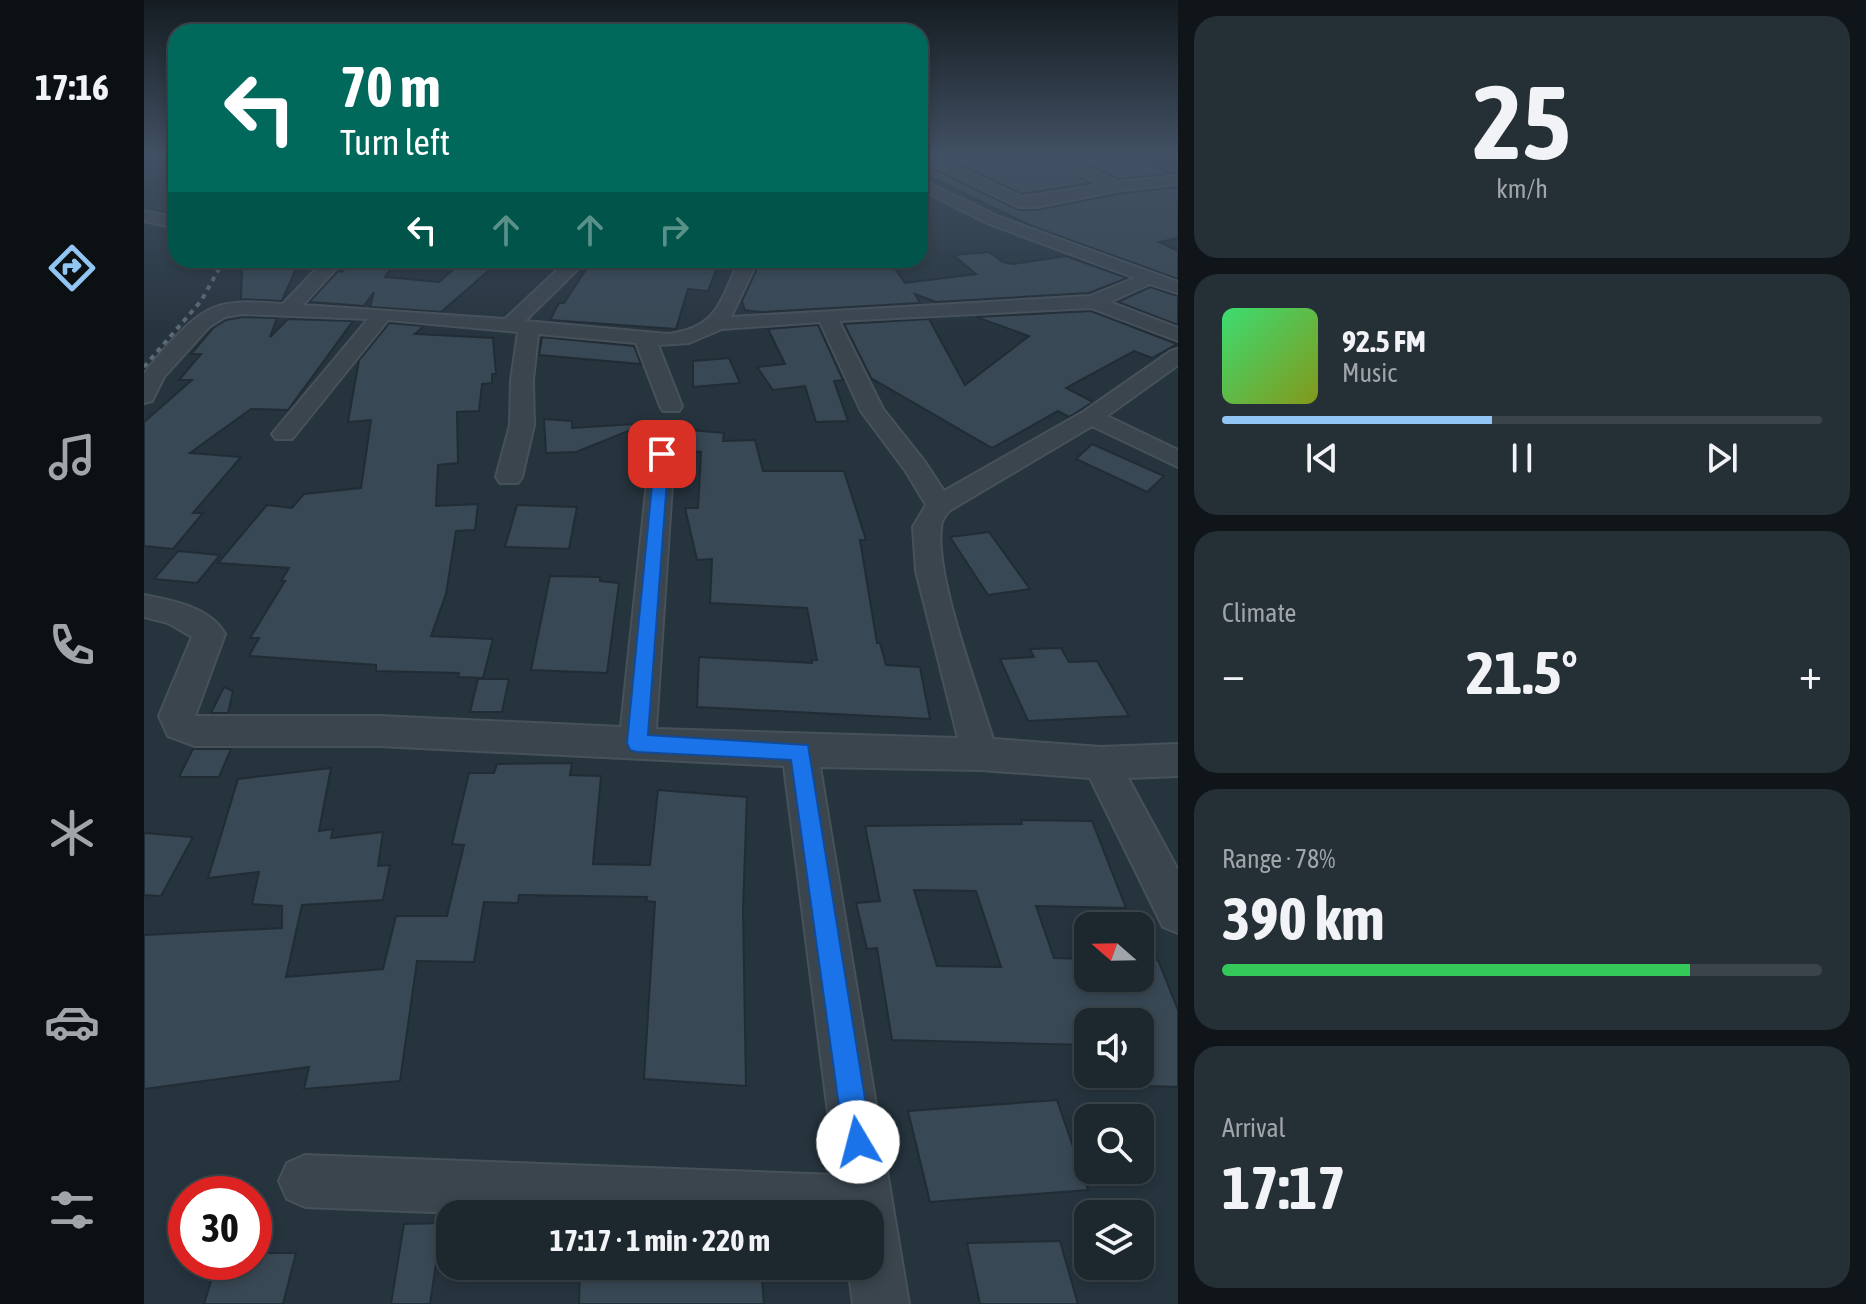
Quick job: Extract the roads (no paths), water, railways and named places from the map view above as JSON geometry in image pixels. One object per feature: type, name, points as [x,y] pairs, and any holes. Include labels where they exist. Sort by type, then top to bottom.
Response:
[{"type":"street","points":[[983,215],[1178,288]]},
{"type":"street","points":[[144,216],[168,224]]},
{"type":"street","points":[[144,234],[168,228]]},
{"type":"street","points":[[288,310],[327,268]]},
{"type":"street","points":[[509,477],[522,425],[520,326],[571,268]]},
{"type":"street","points":[[718,324],[745,268]]},
{"type":"street","points":[[144,396],[154,375],[202,323],[219,312],[243,308],[383,314],[645,339],[689,337],[718,324],[1093,302],[1139,284],[1148,276]]},
{"type":"street","points":[[1093,302],[1178,335]]},
{"type":"street","points":[[284,434],[383,314]]},
{"type":"street","points":[[827,317],[872,411],[916,467],[939,505]]},
{"type":"street","points":[[645,339],[671,406]]},
{"type":"street","points":[[980,754],[933,578],[926,528],[939,505],[1091,417],[1178,355]]},
{"type":"street","points":[[1091,417],[1178,460]]},
{"type":"street","points":[[637,743],[662,454]]},
{"type":"street","points":[[144,606],[177,612],[192,619],[209,634],[176,716],[180,726],[195,731],[379,731],[800,751],[980,754],[1101,763],[1178,760]]},
{"type":"street","points":[[800,751],[866,1200]]},
{"type":"street","points":[[1101,763],[1178,912]]},
{"type":"street","points":[[305,1181],[629,1200]]},
{"type":"street","points":[[878,1280],[881,1304]]},
{"type":"railway","points":[[144,367],[201,301],[220,268]]}]
